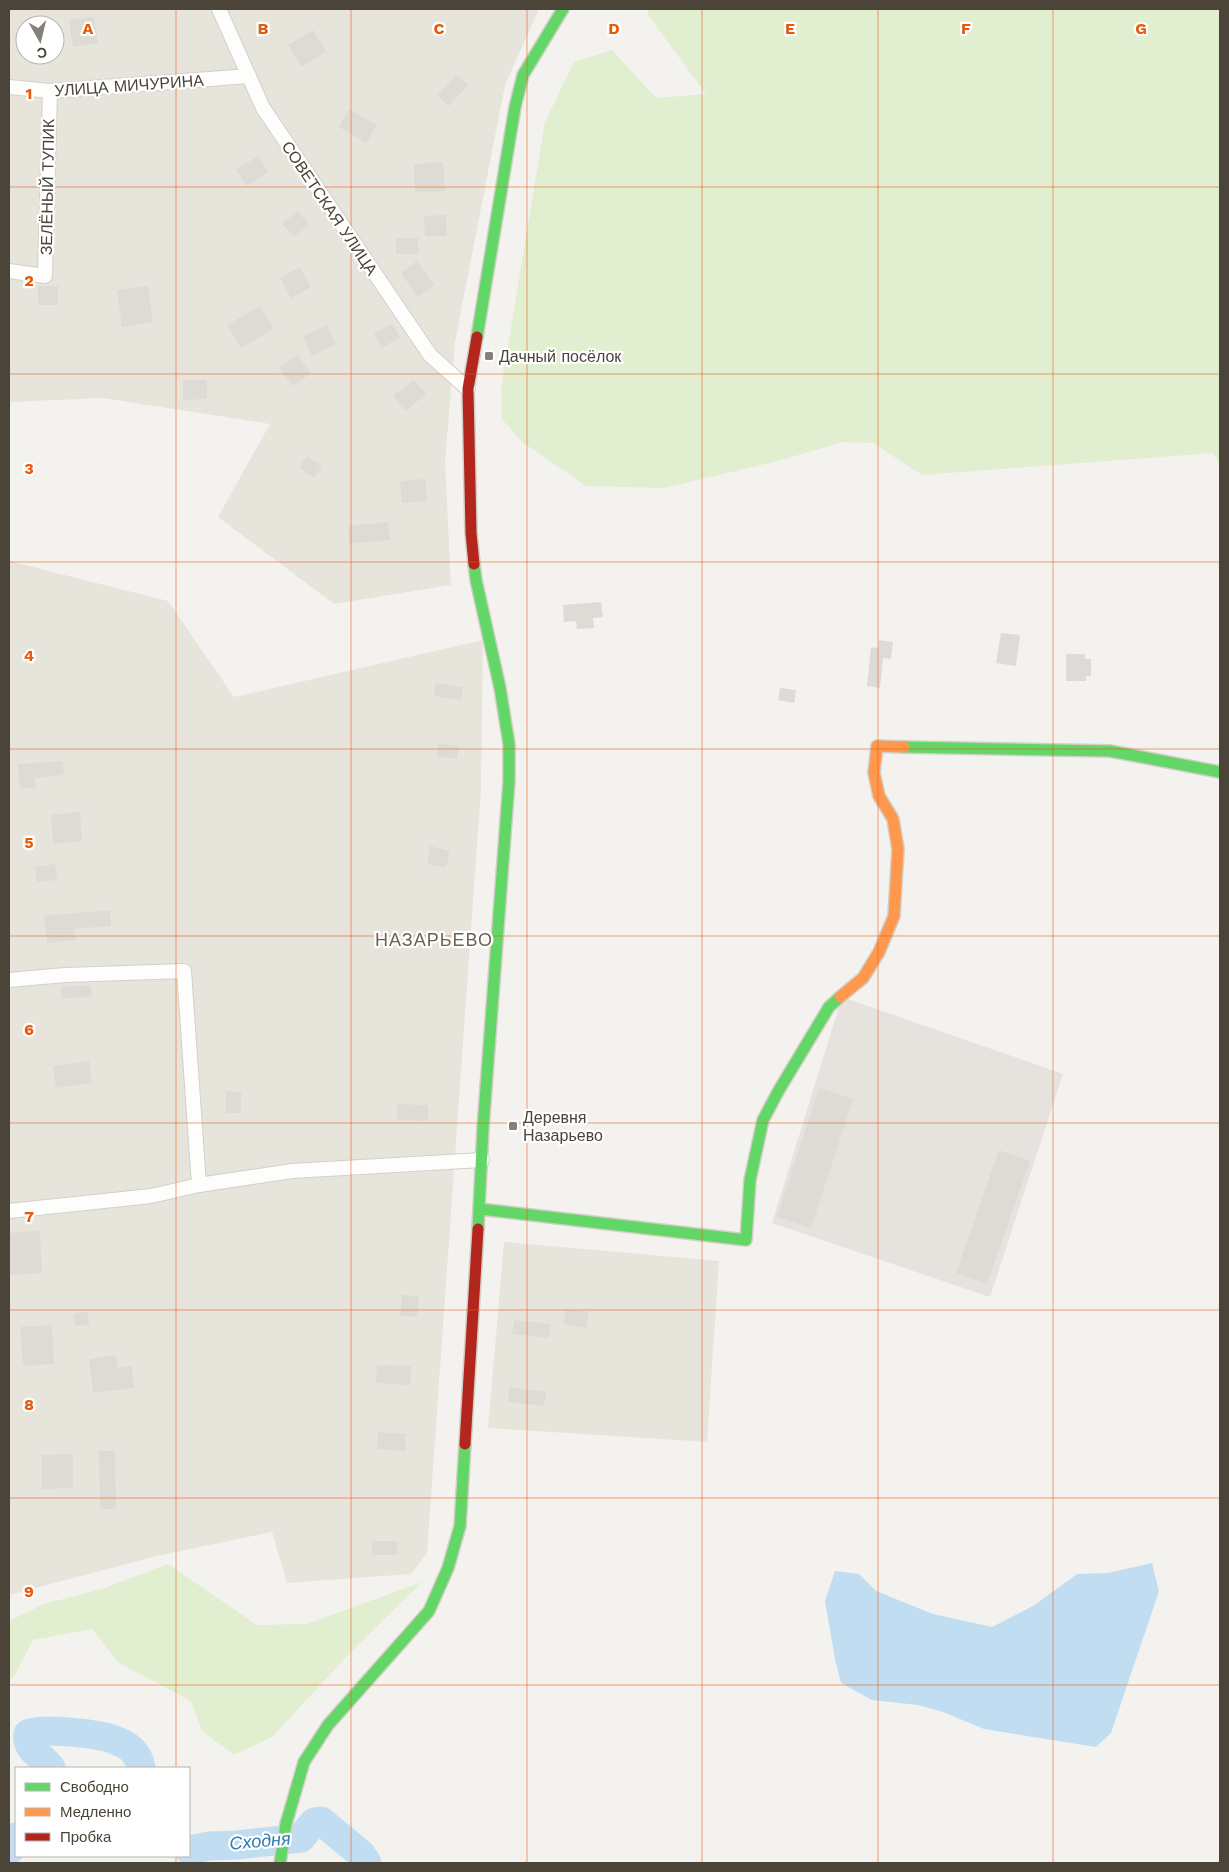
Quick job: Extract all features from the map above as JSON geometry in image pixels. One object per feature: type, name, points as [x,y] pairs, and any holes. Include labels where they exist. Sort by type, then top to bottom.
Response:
[{"type":"street","name":"СОВЕТСКАЯ УЛИЦА","points":[[219,9],[263,108],[430,355],[468,389]]},
{"type":"street","points":[[280,1863],[286,1824],[304,1762],[328,1725],[429,1612],[448,1568],[460,1526],[480,1209],[485,1089],[509,782],[509,744],[500,688],[476,580],[471,533],[468,389],[513,117],[522,75],[563,9]]},
{"type":"street","name":"УЛИЦА МИЧУРИНА","points":[[9,87],[50,91],[249,76]]},
{"type":"street","name":"ЗЕЛЁНЫЙ ТУПИК","points":[[9,271],[45,276],[50,91]]},
{"type":"street","points":[[480,1209],[746,1240],[750,1180],[763,1120],[829,1008],[863,978],[879,952],[894,916],[898,849],[893,819],[879,796],[874,773],[877,746],[1110,751],[1220,772]]},
{"type":"street","points":[[9,980],[65,975],[184,971],[199,1185]]},
{"type":"street","points":[[9,1211],[150,1196],[199,1185],[292,1171],[482,1160]]},
{"type":"shaded area","points":[[9,9],[539,9],[505,85],[455,342],[445,462],[451,585],[334,604],[218,517],[270,424],[103,398],[9,402]]},
{"type":"shaded area","points":[[9,561],[168,601],[234,697],[483,640],[481,788],[427,1553],[411,1574],[287,1583],[272,1532],[157,1556],[9,1595]]},
{"type":"shaded area","points":[[842,997],[1063,1074],[990,1297],[772,1223]]},
{"type":"shaded area","points":[[504,1242],[719,1261],[707,1442],[488,1428]]},
{"type":"green space","points":[[648,9],[1220,9],[1220,464],[1213,453],[922,475],[873,443],[842,442],[782,460],[664,488],[586,486],[522,442],[502,419],[501,388],[545,122],[574,62],[612,50],[656,98],[706,94],[648,15]]},
{"type":"green space","points":[[168,1564],[257,1625],[307,1624],[422,1582],[350,1653],[272,1737],[234,1755],[202,1731],[191,1701],[119,1663],[92,1629],[33,1640],[13,1678],[9,1679],[9,1621],[44,1604],[102,1589]]},
{"type":"water","points":[[1152,1563],[1159,1591],[1111,1733],[1096,1747],[984,1729],[943,1712],[918,1705],[872,1700],[841,1683],[825,1601],[835,1571],[859,1574],[876,1591],[933,1614],[992,1627],[1033,1606],[1077,1574],[1108,1573]]},
{"type":"building","points":[[94,17],[98,43],[73,47],[69,20]]},
{"type":"building","points":[[313,30],[326,51],[302,67],[288,45]]},
{"type":"building","points":[[456,75],[468,85],[449,106],[437,95]]},
{"type":"building","points":[[349,109],[377,125],[366,143],[339,127]]},
{"type":"building","points":[[258,156],[268,172],[247,186],[236,170]]},
{"type":"building","points":[[443,162],[445,191],[415,192],[414,164]]},
{"type":"building","points":[[297,211],[309,224],[294,237],[282,224]]},
{"type":"building","points":[[446,215],[447,236],[425,236],[424,216]]},
{"type":"building","points":[[396,238],[418,238],[418,254],[396,254]]},
{"type":"building","points":[[417,261],[434,285],[418,297],[401,273]]},
{"type":"building","points":[[300,267],[311,287],[291,298],[280,278]]},
{"type":"building","points":[[38,286],[58,286],[58,305],[38,305]]},
{"type":"building","points":[[148,286],[153,322],[122,327],[117,290]]},
{"type":"building","points":[[260,306],[274,329],[241,348],[227,325]]},
{"type":"building","points":[[392,323],[400,337],[382,348],[374,334]]},
{"type":"building","points":[[327,325],[336,344],[312,356],[303,336]]},
{"type":"building","points":[[297,355],[311,373],[293,386],[279,368]]},
{"type":"building","points":[[183,380],[207,380],[207,399],[183,400]]},
{"type":"building","points":[[414,380],[426,394],[405,411],[393,396]]},
{"type":"building","points":[[307,456],[322,466],[314,478],[299,468]]},
{"type":"building","points":[[425,479],[427,501],[402,503],[400,481]]},
{"type":"building","points":[[388,522],[390,540],[349,544],[348,526]]},
{"type":"building","points":[[601,602],[603,617],[593,618],[594,628],[577,629],[576,621],[564,622],[563,605]]},
{"type":"building","points":[[1001,633],[1020,635],[1016,666],[996,663]]},
{"type":"building","points":[[879,640],[893,642],[891,659],[883,658],[880,688],[867,686],[871,647],[878,648]]},
{"type":"building","points":[[1066,654],[1085,654],[1085,659],[1091,659],[1091,676],[1086,676],[1086,681],[1066,681]]},
{"type":"building","points":[[435,683],[463,687],[461,700],[434,696]]},
{"type":"building","points":[[780,688],[796,690],[794,703],[778,700]]},
{"type":"building","points":[[438,744],[459,746],[457,759],[437,756]]},
{"type":"building","points":[[63,761],[64,775],[35,778],[36,788],[20,789],[18,764]]},
{"type":"building","points":[[80,812],[82,841],[53,844],[51,815]]},
{"type":"building","points":[[430,846],[450,851],[446,868],[427,864]]},
{"type":"building","points":[[55,864],[57,880],[37,882],[35,867]]},
{"type":"building","points":[[110,910],[111,926],[74,929],[76,940],[47,943],[44,916]]},
{"type":"building","points":[[91,985],[92,996],[62,999],[61,987]]},
{"type":"building","points":[[89,1061],[92,1083],[56,1088],[53,1066]]},
{"type":"building","points":[[819,1088],[853,1099],[811,1228],[777,1217]]},
{"type":"building","points":[[226,1091],[241,1092],[241,1113],[226,1113]]},
{"type":"building","points":[[397,1104],[428,1105],[428,1121],[397,1120]]},
{"type":"building","points":[[999,1150],[1030,1161],[987,1284],[956,1273]]},
{"type":"building","points":[[40,1231],[42,1273],[9,1275],[9,1233]]},
{"type":"building","points":[[402,1295],[419,1296],[417,1317],[400,1316]]},
{"type":"building","points":[[566,1309],[589,1312],[586,1328],[563,1324]]},
{"type":"building","points":[[88,1312],[89,1325],[75,1326],[74,1313]]},
{"type":"building","points":[[514,1320],[551,1324],[549,1338],[512,1334]]},
{"type":"building","points":[[52,1325],[54,1364],[23,1366],[20,1327]]},
{"type":"building","points":[[116,1355],[118,1368],[132,1366],[134,1388],[93,1393],[89,1359]]},
{"type":"building","points":[[377,1365],[411,1366],[410,1385],[376,1383]]},
{"type":"building","points":[[509,1387],[546,1392],[544,1406],[508,1402]]},
{"type":"building","points":[[378,1432],[406,1434],[405,1451],[377,1449]]},
{"type":"building","points":[[99,1451],[115,1451],[116,1509],[100,1509]]},
{"type":"building","points":[[73,1454],[73,1488],[42,1489],[42,1455]]},
{"type":"building","points":[[372,1541],[397,1541],[397,1555],[372,1555]]},
{"type":"waterway","name":"Сходня","points":[[50,1767],[32,1749],[29,1744],[28,1734],[55,1731],[109,1738],[132,1750],[141,1767]]},
{"type":"waterway","name":"Сходня","points":[[190,1850],[209,1846],[301,1838],[314,1822],[321,1821],[361,1854],[367,1863]]},
{"type":"waterway","name":"Сходня","points":[[9,1851],[15,1839]]},
{"type":"traffic: fast","points":[[477,337],[515,107],[523,75],[563,9]]},
{"type":"traffic: fast","points":[[474,564],[500,688],[509,744],[509,781],[483,1128],[478,1229]]},
{"type":"traffic: fast","points":[[904,747],[1110,751],[1220,772]]},
{"type":"traffic: fast","points":[[480,1209],[746,1240],[750,1180],[763,1120],[829,1007],[840,997]]},
{"type":"traffic: fast","points":[[280,1863],[286,1824],[304,1762],[328,1725],[429,1611],[448,1568],[460,1526],[465,1444]]},
{"type":"traffic: slow","points":[[840,997],[863,978],[879,952],[894,916],[898,849],[893,819],[879,796],[874,773],[877,746],[904,747]]},
{"type":"traffic: jam","points":[[474,564],[471,533],[468,389],[477,337]]},
{"type":"traffic: jam","points":[[465,1444],[478,1229]]},
{"type":"place","name":"Дачный посёлок","points":[[489,356]]},
{"type":"place","name":"Деревня Назарьево","points":[[513,1126]]},
{"type":"district","name":"НАЗАРЬЕВО","points":[[434,940]]}]
